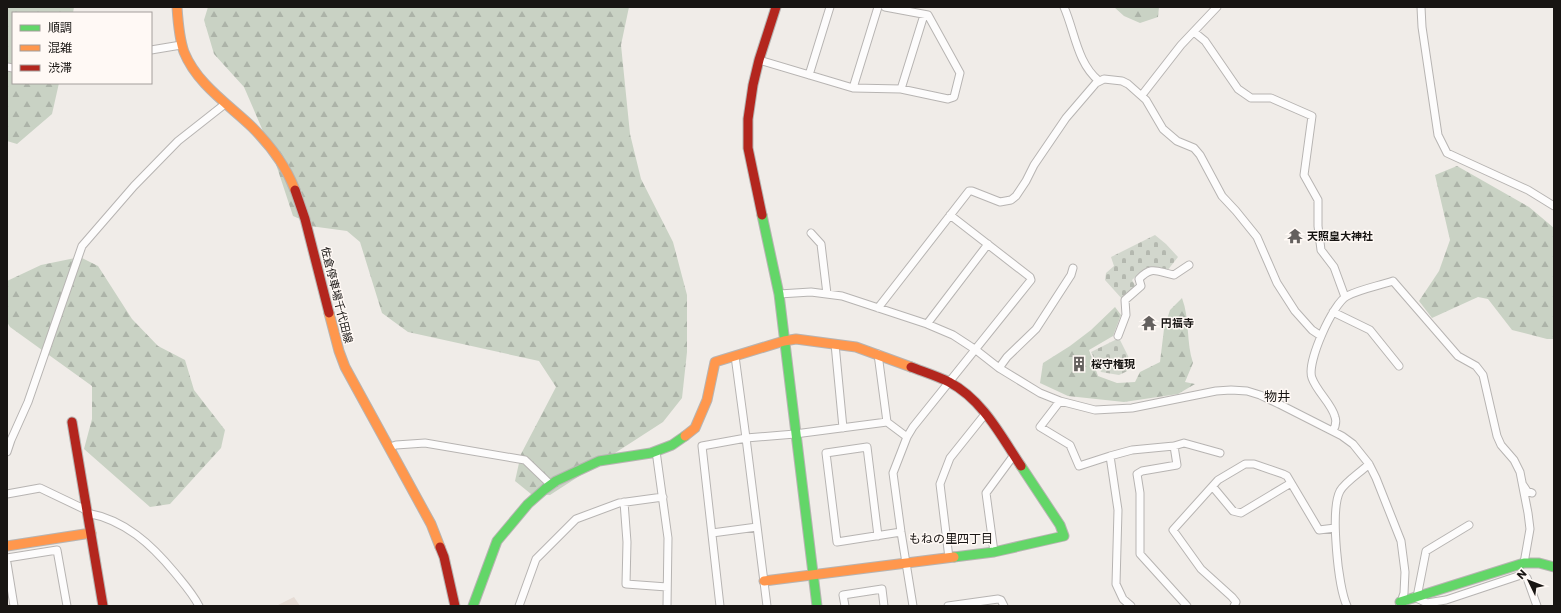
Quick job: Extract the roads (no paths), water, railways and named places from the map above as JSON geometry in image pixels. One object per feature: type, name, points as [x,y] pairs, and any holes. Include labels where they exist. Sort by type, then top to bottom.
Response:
[{"type":"street","name":"佐倉停車場千代田線","points":[[178,7],[181,45],[193,70],[204,84],[268,144],[284,168],[294,188],[307,222],[339,351],[431,524],[441,546],[455,606]]},
{"type":"street","points":[[776,7],[759,60],[753,85],[748,119],[748,148],[779,294],[817,606]]},
{"type":"street","points":[[809,75],[830,7]]},
{"type":"street","points":[[853,88],[878,7]]},
{"type":"street","points":[[759,60],[853,88],[900,89],[948,99],[954,97],[960,73],[928,15],[885,7]]},
{"type":"street","points":[[1064,7],[1071,23],[1083,62],[1090,74],[1099,81]]},
{"type":"street","points":[[1142,95],[1181,45],[1217,7]]},
{"type":"street","points":[[1421,7],[1438,135],[1447,153],[1528,190],[1554,206]]},
{"type":"street","points":[[900,89],[924,15]]},
{"type":"street","points":[[1194,32],[1205,41],[1238,89],[1251,98],[1272,98],[1312,116],[1304,175],[1318,200],[1318,226],[1321,250],[1334,267],[1345,297]]},
{"type":"street","points":[[152,50],[181,45]]},
{"type":"street","points":[[878,308],[969,191],[1000,202],[1011,200],[1016,196],[1034,165],[1066,118],[1099,81],[1104,79],[1122,81],[1142,95],[1164,129],[1177,141],[1194,148],[1200,155],[1222,196],[1257,237],[1277,282],[1296,312],[1312,330],[1321,336]]},
{"type":"street","points":[[7,452],[9,439],[28,402],[82,246],[134,186],[178,141],[225,104]]},
{"type":"street","points":[[913,606],[893,473],[907,437],[924,412],[976,350],[1031,280],[1030,277],[950,215]]},
{"type":"street","points":[[811,233],[821,244],[827,294]]},
{"type":"street","points":[[927,324],[988,244]]},
{"type":"street","points":[[1118,336],[1126,315],[1125,300],[1141,286],[1140,279],[1146,272],[1152,270],[1174,275],[1189,265]]},
{"type":"street","points":[[999,368],[1007,357],[1036,329],[1073,268]]},
{"type":"street","points":[[1333,431],[1336,418],[1316,388],[1311,376],[1313,359],[1321,336],[1333,312],[1345,297],[1393,281],[1458,356],[1476,366],[1483,376],[1497,436],[1501,445],[1514,460],[1520,472],[1530,529],[1524,563]]},
{"type":"street","points":[[779,294],[811,292],[842,296],[927,324],[953,335],[976,350],[999,368],[1040,393],[1060,401],[1095,410],[1132,408],[1216,391],[1247,391],[1260,395],[1333,431],[1353,444],[1369,464],[1401,541],[1405,572],[1404,593],[1397,604]]},
{"type":"street","points":[[1333,312],[1370,330],[1399,366]]},
{"type":"street","points":[[473,606],[497,540],[528,504],[550,485],[570,473],[599,461],[646,454],[672,445],[694,428],[707,400],[715,362],[784,341],[796,340],[856,347],[949,382],[964,392],[986,413],[1060,525],[1064,536],[994,552],[764,582]]},
{"type":"street","points":[[835,344],[843,428]]},
{"type":"street","points":[[878,354],[887,422]]},
{"type":"street","points":[[734,356],[767,606]]},
{"type":"street","points":[[1060,401],[1040,427],[1070,445],[1079,466],[1132,450],[1174,446],[1184,443],[1220,453]]},
{"type":"street","points":[[949,558],[940,484],[950,458],[986,413]]},
{"type":"street","points":[[72,422],[103,606]]},
{"type":"street","points":[[720,606],[702,446],[746,438],[795,434],[887,422],[907,437]]},
{"type":"street","points":[[390,447],[425,443],[525,460],[550,485]]},
{"type":"street","points":[[1174,446],[1177,465],[1142,471],[1137,474],[1140,493],[1140,554],[1187,606]]},
{"type":"street","points":[[878,536],[867,447],[826,453],[838,542],[878,536],[901,532]]},
{"type":"street","points":[[656,451],[668,538],[667,606]]},
{"type":"street","points":[[994,552],[986,492],[1014,455]]},
{"type":"street","points":[[1110,456],[1118,510],[1116,584],[1123,599],[1131,606]]},
{"type":"street","points":[[1234,606],[1236,602],[1232,597],[1201,568],[1173,530],[1218,480],[1245,464],[1254,464],[1284,474],[1287,476],[1319,530],[1335,528]]},
{"type":"street","points":[[1348,606],[1340,580],[1337,560],[1335,528],[1339,492],[1369,464]]},
{"type":"street","points":[[1213,486],[1233,511],[1241,513],[1291,483]]},
{"type":"street","points":[[1522,485],[1532,493]]},
{"type":"street","points":[[7,494],[40,488],[87,512],[109,518],[146,542],[163,559],[187,588],[199,606]]},
{"type":"street","points":[[519,606],[536,559],[576,519],[624,502],[662,497]]},
{"type":"street","points":[[624,502],[627,542],[626,584],[667,587]]},
{"type":"street","points":[[1415,597],[1426,551],[1469,525]]},
{"type":"street","points":[[712,533],[757,527]]},
{"type":"street","points":[[7,546],[91,533]]},
{"type":"street","points":[[7,558],[57,550],[67,606]]},
{"type":"street","points":[[1397,604],[1415,597],[1532,561],[1543,562],[1554,567]]},
{"type":"street","points":[[7,562],[14,606]]},
{"type":"street","points":[[1415,597],[1427,603],[1446,600],[1521,575],[1527,578],[1537,606]]},
{"type":"street","points":[[844,606],[843,595],[882,590],[884,606]]},
{"type":"street","points":[[953,606],[998,599],[1001,600],[1004,606]]},
{"type":"place","name":"天照皇大神社","points":[[1295,236]]},
{"type":"place","name":"円福寺","points":[[1149,323]]},
{"type":"place","name":"桜守権現","points":[[1079,364]]},
{"type":"district","name":"物井","points":[[1277,396]]},
{"type":"district","name":"もねの里四丁目","points":[[951,539]]}]
